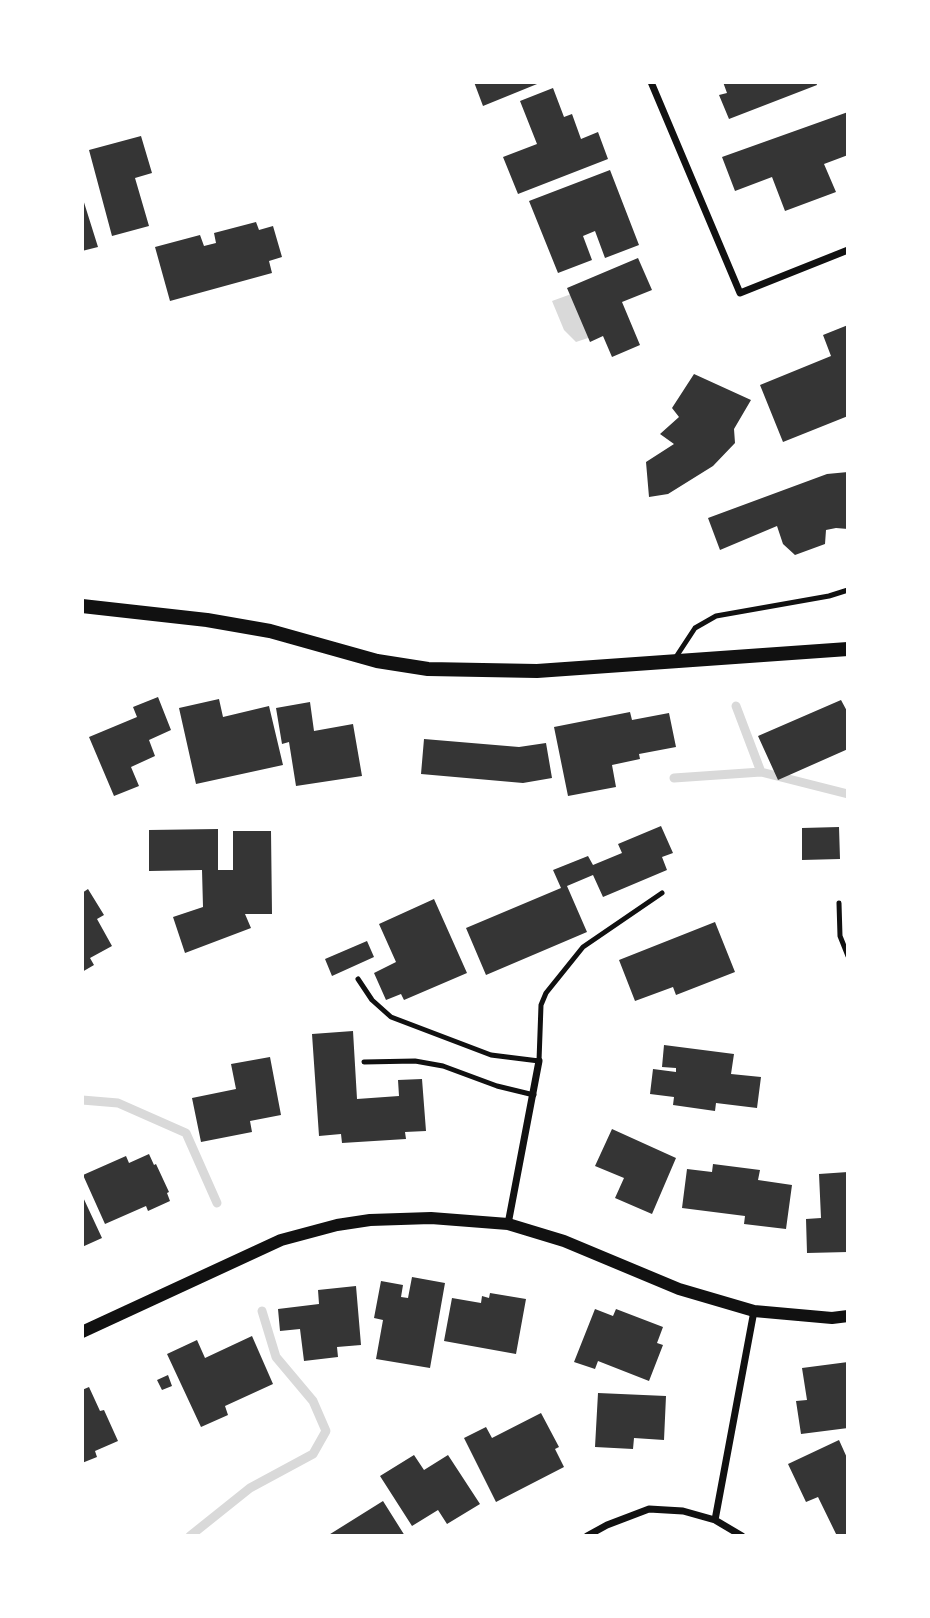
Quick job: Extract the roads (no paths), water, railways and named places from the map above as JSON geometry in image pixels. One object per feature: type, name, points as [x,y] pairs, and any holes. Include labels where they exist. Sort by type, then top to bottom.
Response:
[{"type":"main road","points":[[82,606],[207,620],[257,629],[377,661],[428,668],[537,671],[848,649]]},
{"type":"street","points":[[651,82],[740,293],[848,250]]},
{"type":"street","points":[[508,1224],[539,1061]]},
{"type":"street","points":[[82,1332],[281,1240],[370,1220],[431,1217],[508,1224],[564,1241],[680,1289],[754,1311],[832,1318],[848,1316]]},
{"type":"street","points":[[715,1521],[754,1311]]},
{"type":"street","points":[[587,1536],[649,1509],[683,1511],[715,1521],[742,1536]]},
{"type":"lane","points":[[673,663],[695,628],[716,616],[829,596],[848,590]]},
{"type":"lane","points":[[358,979],[372,1000],[391,1017],[491,1055],[539,1061],[541,1005],[545,993],[583,947],[662,893]]},
{"type":"lane","points":[[839,903],[840,936],[848,956]]},
{"type":"lane","points":[[364,1062],[415,1061],[443,1066],[497,1086],[534,1095]]},
{"type":"waterway","points":[[736,706],[761,772],[848,794]]},
{"type":"waterway","points":[[674,778],[761,772]]},
{"type":"waterway","points":[[82,1100],[118,1103],[186,1133],[217,1203]]},
{"type":"waterway","points":[[190,1536],[250,1488],[313,1454],[326,1431],[313,1401],[276,1357],[262,1311]]}]
